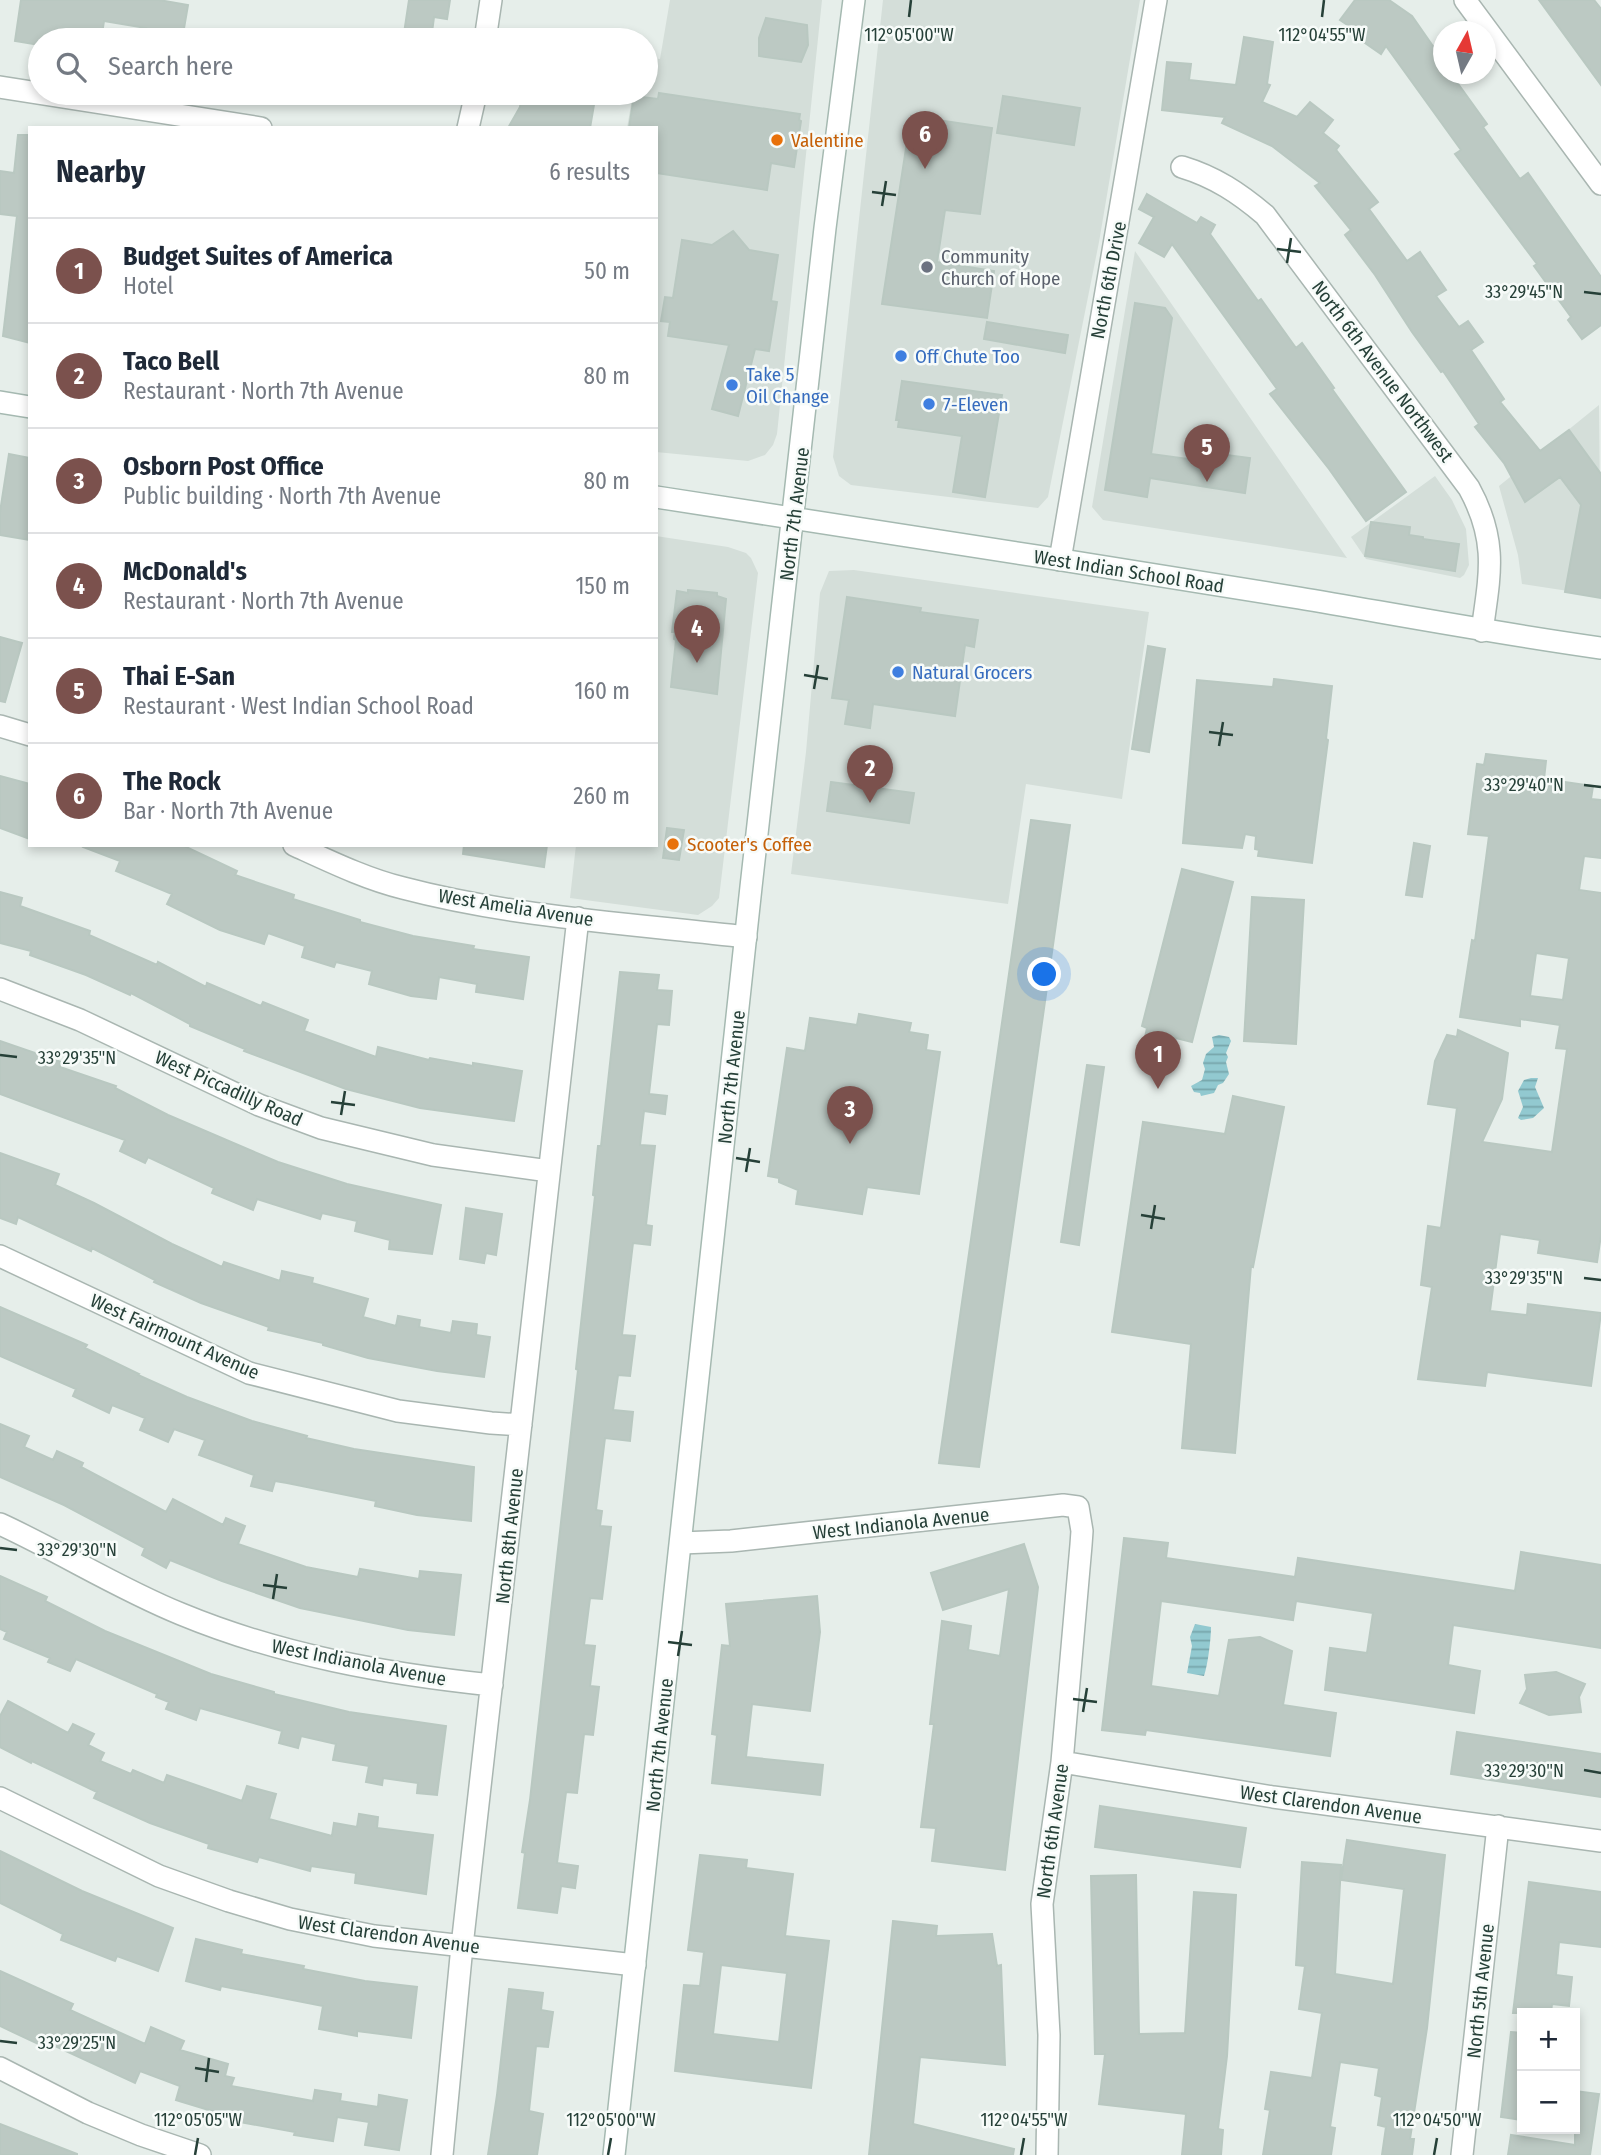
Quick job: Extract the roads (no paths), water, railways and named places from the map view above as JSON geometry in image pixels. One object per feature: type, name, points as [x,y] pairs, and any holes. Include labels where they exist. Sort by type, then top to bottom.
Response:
[{"type":"street","points":[[487,28],[491,0]]},
{"type":"street","name":"North 7th Avenue","points":[[614,2155],[746,937],[825,228],[854,0]]},
{"type":"street","name":"North 6th Drive","points":[[1060,560],[1156,0]]},
{"type":"street","points":[[1465,0],[1598,173]]},
{"type":"street","points":[[0,87],[28,91]]},
{"type":"street","points":[[115,105],[248,126]]},
{"type":"street","points":[[468,126],[473,105]]},
{"type":"street","name":"North 6th Avenue Northwest","points":[[1182,167],[1207,174],[1236,191],[1265,215],[1469,488],[1481,509],[1489,538],[1490,576],[1482,631]]},
{"type":"street","points":[[0,402],[28,407]]},
{"type":"street","name":"West Indian School Road","points":[[658,497],[1601,649]]},
{"type":"street","points":[[0,726],[28,734]]},
{"type":"street","name":"West Amelia Avenue","points":[[298,847],[401,888],[470,902],[578,918],[746,937]]},
{"type":"street","name":"North 8th Avenue","points":[[442,2155],[462,1946],[578,918]]},
{"type":"street","name":"West Piccadilly Road","points":[[0,989],[80,1020],[259,1105],[321,1128],[433,1156],[549,1171]]},
{"type":"street","name":"West Fairmount Avenue","points":[[0,1256],[249,1373],[398,1411],[521,1425]]},
{"type":"street","name":"West Indianola Avenue","points":[[681,1544],[1063,1506],[1078,1507]]},
{"type":"street","name":"North 6th Avenue","points":[[1047,2155],[1049,2035],[1042,1903],[1062,1762],[1082,1545],[1078,1507]]},
{"type":"street","name":"West Indianola Avenue","points":[[0,1524],[181,1614],[228,1631],[277,1647],[398,1674],[492,1685]]},
{"type":"street","name":"West Clarendon Avenue","points":[[1062,1762],[1273,1797],[1601,1841]]},
{"type":"street","name":"West Clarendon Avenue","points":[[0,1798],[159,1876],[290,1919],[374,1936],[635,1965]]},
{"type":"street","name":"North 5th Avenue","points":[[1462,2155],[1498,1826]]},
{"type":"street","points":[[0,2068],[88,2113],[200,2155]]},
{"type":"water","points":[[1212,1037],[1229,1037],[1231,1041],[1226,1053],[1229,1074],[1214,1093],[1201,1096],[1200,1093],[1194,1092],[1191,1086],[1202,1080],[1206,1054],[1214,1047]]},
{"type":"water","points":[[1538,1078],[1535,1087],[1544,1108],[1533,1118],[1521,1120],[1518,1118],[1523,1107],[1518,1091],[1524,1080]]},
{"type":"water","points":[[1195,1624],[1211,1627],[1204,1676],[1187,1673],[1192,1646],[1190,1637]]},
{"type":"place","name":"Valentine","points":[[777,140]]},
{"type":"place","name":"The Rock","points":[[925,169]]},
{"type":"place","name":"Community Church of Hope","points":[[927,267]]},
{"type":"place","name":"Off Chute Too","points":[[901,356]]},
{"type":"place","name":"Take 5 Oil Change","points":[[732,385]]},
{"type":"place","name":"7-Eleven","points":[[929,404]]},
{"type":"place","name":"Thai E-San","points":[[1207,482]]},
{"type":"place","name":"McDonald's","points":[[697,663]]},
{"type":"place","name":"Natural Grocers","points":[[898,672]]},
{"type":"place","name":"Taco Bell","points":[[870,803]]},
{"type":"place","name":"Scooter's Coffee","points":[[673,844]]},
{"type":"place","name":"Budget Suites of America","points":[[1158,1089]]},
{"type":"place","name":"Osborn Post Office","points":[[850,1144]]}]
